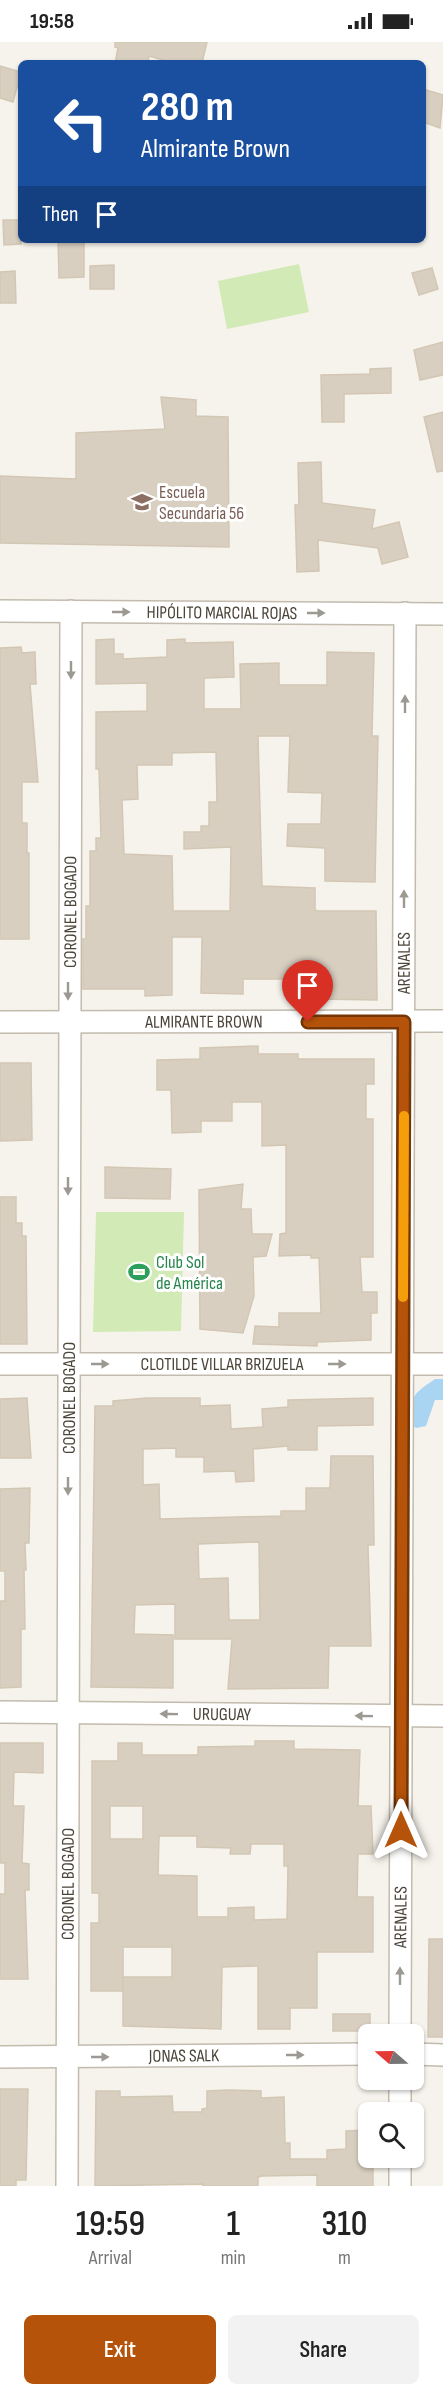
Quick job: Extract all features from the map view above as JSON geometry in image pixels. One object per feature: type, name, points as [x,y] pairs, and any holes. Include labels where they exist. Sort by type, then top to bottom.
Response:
[{"type":"street","name":"HIPÓLITO MARCIAL ROJAS","points":[[0,611],[443,614]]},
{"type":"street","name":"CORONEL BOGADO","points":[[67,2186],[68,1022],[71,611]]},
{"type":"street","name":"ARENALES","points":[[400,2024],[405,613]]},
{"type":"street","name":"ALMIRANTE BROWN","points":[[0,1022],[443,1021]]},
{"type":"street","name":"CLOTILDE VILLAR BRIZUELA","points":[[0,1364],[443,1364]]},
{"type":"street","name":"URUGUAY","points":[[0,1712],[443,1716]]},
{"type":"street","name":"JONAS SALK","points":[[0,2056],[358,2054]]},
{"type":"street","points":[[424,2054],[443,2055]]},
{"type":"street","points":[[400,2168],[400,2186]]},
{"type":"green space","points":[[299,264],[309,312],[227,329],[218,281]]},
{"type":"green space","name":"Club Sol de América","points":[[96,1212],[184,1212],[181,1331],[93,1332]]},
{"type":"water","points":[[435,1379],[443,1379],[443,1400],[435,1400],[426,1426],[416,1428],[412,1425],[414,1397]]},
{"type":"building","points":[[115,42],[207,42],[203,60],[163,60],[149,56],[148,60],[116,60],[118,48],[115,47]]},
{"type":"building","points":[[0,66],[18,71],[18,83],[13,102],[0,98]]},
{"type":"building","points":[[426,90],[443,95],[440,128],[426,123]]},
{"type":"building","points":[[3,220],[18,220],[18,243],[21,244],[4,245]]},
{"type":"building","points":[[58,243],[84,243],[84,277],[59,278]]},
{"type":"building","points":[[114,265],[114,289],[90,289],[90,266]]},
{"type":"building","points":[[432,268],[438,289],[419,295],[412,273]]},
{"type":"building","points":[[15,271],[16,303],[0,303],[0,272]]},
{"type":"building","points":[[443,342],[443,375],[420,380],[414,350]]},
{"type":"building","points":[[391,368],[391,393],[344,394],[344,422],[322,422],[321,375],[370,374],[370,369]]},
{"type":"building","points":[[161,397],[196,400],[196,416],[228,417],[229,547],[0,543],[0,476],[76,479],[76,433],[165,429]]},
{"type":"building","points":[[443,412],[443,471],[437,472],[424,417]]},
{"type":"building","points":[[321,462],[322,503],[375,510],[372,529],[399,522],[408,557],[382,564],[378,548],[318,540],[319,571],[297,572],[295,505],[299,505],[298,463]]},
{"type":"building","points":[[114,639],[114,654],[123,654],[123,659],[167,657],[167,640],[185,639],[185,643],[233,642],[234,677],[204,678],[204,709],[241,709],[240,664],[279,663],[279,685],[327,685],[327,652],[374,653],[372,736],[378,736],[375,882],[325,881],[325,848],[287,846],[288,824],[321,824],[322,793],[288,792],[290,736],[258,736],[262,886],[315,888],[315,910],[318,911],[376,911],[377,1000],[316,999],[316,994],[288,994],[289,979],[243,979],[243,994],[201,993],[202,937],[172,937],[172,995],[145,996],[145,989],[83,989],[83,939],[86,939],[86,906],[90,906],[90,851],[96,851],[96,838],[101,838],[99,769],[96,769],[96,712],[147,711],[147,683],[96,684],[96,640]],"holes":[[[216,752],[217,802],[209,802],[209,826],[201,826],[201,832],[184,832],[184,849],[231,847],[230,911],[173,911],[172,856],[124,854],[122,800],[138,799],[137,765],[172,765],[172,753]]]},
{"type":"building","points":[[21,647],[22,653],[35,652],[36,684],[30,684],[38,782],[22,782],[22,823],[27,823],[27,853],[29,853],[29,939],[0,939],[0,648]]},
{"type":"building","points":[[258,1046],[258,1054],[298,1054],[298,1059],[374,1059],[374,1084],[366,1084],[366,1119],[373,1119],[373,1257],[360,1257],[362,1292],[377,1292],[377,1313],[371,1313],[371,1340],[317,1342],[317,1346],[253,1344],[255,1326],[279,1327],[279,1313],[321,1313],[319,1258],[311,1258],[311,1255],[279,1256],[280,1234],[286,1233],[286,1145],[262,1146],[262,1102],[232,1102],[232,1121],[201,1121],[201,1132],[172,1133],[171,1090],[157,1090],[157,1060],[200,1059],[200,1048]]},
{"type":"building","points":[[0,1063],[31,1063],[32,1140],[0,1141]]},
{"type":"building","points":[[105,1167],[171,1169],[170,1199],[105,1198]]},
{"type":"building","points":[[243,1184],[241,1209],[251,1209],[252,1234],[272,1234],[266,1256],[253,1257],[254,1296],[243,1333],[200,1329],[199,1190]]},
{"type":"building","points":[[0,1197],[16,1197],[16,1223],[22,1223],[22,1236],[26,1236],[27,1344],[0,1344]]},
{"type":"building","points":[[27,1398],[31,1458],[0,1458],[0,1399]]},
{"type":"building","points":[[147,1398],[200,1398],[200,1406],[230,1405],[231,1429],[263,1427],[262,1409],[288,1407],[288,1400],[373,1398],[373,1425],[317,1426],[317,1450],[288,1450],[288,1446],[253,1449],[254,1481],[236,1482],[235,1471],[204,1472],[204,1457],[176,1457],[176,1448],[143,1449],[143,1485],[159,1484],[160,1519],[281,1516],[281,1511],[306,1511],[306,1488],[330,1488],[331,1456],[373,1456],[374,1545],[368,1545],[371,1646],[329,1646],[328,1688],[228,1689],[232,1639],[175,1639],[175,1604],[135,1605],[134,1634],[173,1635],[173,1688],[91,1687],[95,1406],[113,1406],[113,1401]],"holes":[[[259,1542],[260,1620],[229,1620],[228,1578],[199,1579],[198,1544]]]},
{"type":"building","points":[[30,1488],[29,1543],[25,1543],[26,1570],[24,1570],[25,1629],[21,1629],[21,1687],[0,1688],[0,1601],[5,1601],[5,1571],[0,1571],[0,1489]]},
{"type":"building","points":[[255,1741],[294,1741],[294,1749],[360,1750],[358,1806],[371,1806],[373,1854],[358,1854],[357,1897],[373,1897],[373,1952],[317,1952],[317,2008],[290,2008],[290,2029],[258,2029],[258,1966],[222,1967],[221,2029],[123,2026],[123,1991],[91,1991],[91,1923],[99,1923],[99,1893],[92,1893],[92,1761],[118,1761],[118,1743],[142,1743],[142,1755],[198,1755],[198,1747],[255,1746]],"holes":[[[110,1806],[143,1806],[143,1839],[110,1839]],[[159,1836],[197,1836],[197,1847],[231,1848],[230,1854],[250,1854],[251,1844],[284,1844],[284,1866],[288,1866],[287,1919],[254,1920],[254,1907],[228,1908],[228,1917],[197,1917],[197,1876],[158,1875]],[[123,1947],[172,1947],[172,1977],[123,1977]]]},
{"type":"building","points":[[0,1743],[43,1743],[43,1773],[14,1772],[13,1806],[24,1806],[22,1863],[29,1864],[29,1890],[25,1890],[28,1979],[0,1979],[0,1894],[5,1894],[5,1863],[0,1863]]},
{"type":"building","points":[[429,1939],[443,1939],[443,2037],[428,2037]]},
{"type":"building","points":[[333,2014],[370,2014],[370,2024],[358,2024],[358,2031],[333,2031]]},
{"type":"building","points":[[0,2089],[28,2089],[26,2180],[16,2180],[16,2186],[0,2186]]},
{"type":"building","points":[[96,2091],[120,2091],[120,2097],[172,2096],[173,2112],[202,2112],[202,2109],[207,2108],[207,2091],[261,2091],[261,2098],[284,2097],[285,2143],[290,2143],[290,2159],[327,2159],[327,2150],[346,2149],[346,2131],[358,2130],[358,2168],[373,2168],[373,2186],[317,2186],[317,2175],[262,2176],[258,2177],[258,2186],[203,2186],[203,2184],[95,2186]]},
{"type":"slow traffic","points":[[403,1297],[404,1116]]},
{"type":"place","name":"Escuela Secundaria 56","points":[[142,502]]},
{"type":"place","name":"Club Sol de América","points":[[139,1272]]},
{"type":"route","points":[[308,1022],[404,1022],[401,1830]]}]
